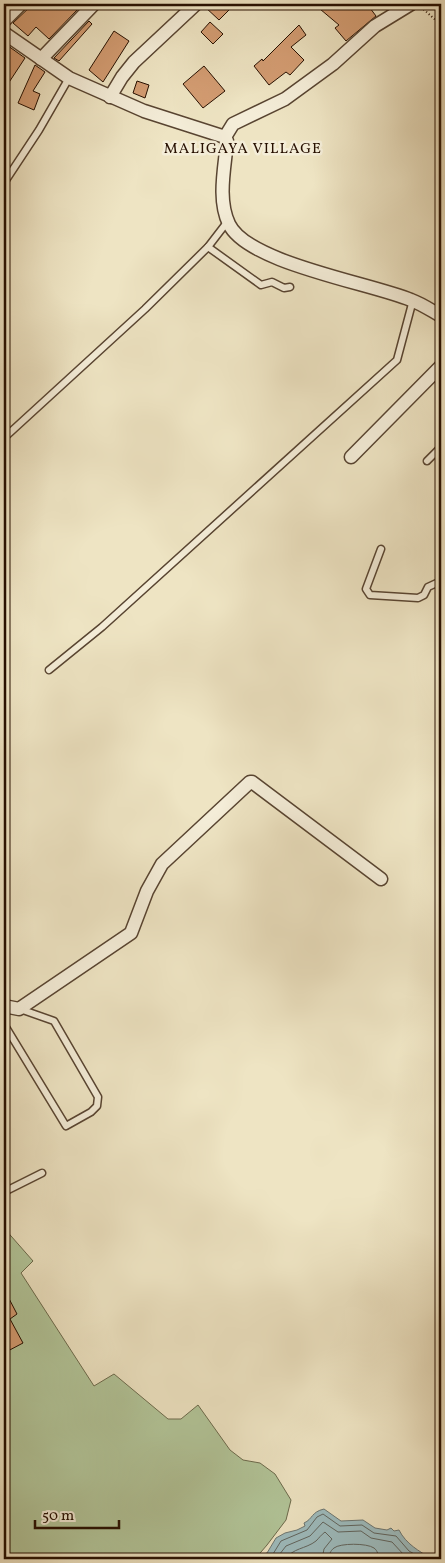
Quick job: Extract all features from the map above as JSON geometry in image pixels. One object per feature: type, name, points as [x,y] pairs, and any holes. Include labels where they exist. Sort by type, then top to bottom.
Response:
[{"type":"street","points":[[4,21],[21,4]]},
{"type":"street","points":[[41,60],[94,4]]},
{"type":"street","points":[[110,97],[134,62],[196,4]]},
{"type":"street","points":[[411,4],[375,26],[333,64],[285,99],[233,124],[225,138],[227,141],[223,207],[230,226],[249,246],[294,265],[413,300],[441,316]]},
{"type":"street","points":[[4,33],[69,78],[144,111],[225,138]]},
{"type":"street","points":[[351,457],[441,366]]},
{"type":"street","points":[[4,1006],[19,1009],[130,932],[147,891],[162,864],[250,782],[381,879]]},
{"type":"lane","points":[[4,181],[39,130],[69,78]]},
{"type":"lane","points":[[4,438],[145,310],[208,247],[228,221]]},
{"type":"lane","points":[[208,247],[261,285],[272,282],[284,288],[290,287]]},
{"type":"lane","points":[[49,670],[102,627],[396,360],[413,300]]},
{"type":"lane","points":[[426,461],[441,447]]},
{"type":"lane","points":[[381,548],[366,590],[370,595],[418,598],[424,594],[428,587],[441,582]]},
{"type":"lane","points":[[4,1024],[66,1126],[91,1112],[97,1106],[98,1097],[54,1021],[19,1009]]},
{"type":"lane","points":[[4,1192],[42,1173]]},
{"type":"path","points":[[417,4],[441,25]]},
{"type":"green space","points":[[4,1228],[33,1261],[21,1273],[94,1386],[114,1374],[168,1419],[181,1419],[198,1405],[230,1450],[243,1460],[260,1463],[275,1474],[291,1500],[286,1520],[255,1559],[4,1559]]},
{"type":"water","points":[[324,1509],[341,1521],[363,1520],[375,1528],[399,1530],[409,1543],[432,1559],[381,1559],[359,1556],[323,1559],[260,1559],[260,1555],[267,1553],[276,1538],[305,1526],[304,1523],[314,1514]]},
{"type":"building","points":[[33,4],[72,4],[78,9],[49,39],[36,27],[28,36],[13,23]]},
{"type":"building","points":[[204,4],[224,4],[230,9],[219,20]]},
{"type":"building","points":[[314,4],[367,4],[376,16],[346,41],[335,28],[339,25]]},
{"type":"building","points":[[89,21],[92,24],[59,61],[54,58]]},
{"type":"building","points":[[210,22],[223,34],[213,44],[201,32]]},
{"type":"building","points":[[299,25],[306,35],[291,47],[304,60],[290,75],[286,72],[269,85],[254,66],[262,59],[263,61]]},
{"type":"building","points":[[114,31],[129,41],[103,82],[89,70]]},
{"type":"building","points":[[4,43],[25,58],[4,90]]},
{"type":"building","points":[[35,65],[45,72],[33,91],[40,94],[34,110],[18,103]]},
{"type":"building","points":[[204,66],[225,91],[203,108],[183,84]]},
{"type":"building","points":[[137,81],[149,85],[145,98],[133,93]]},
{"type":"building","points":[[4,1289],[17,1314],[10,1319],[23,1343],[4,1353]]},
{"type":"district","name":"MALIGAYA VILLAGE","points":[[243,148]]}]
